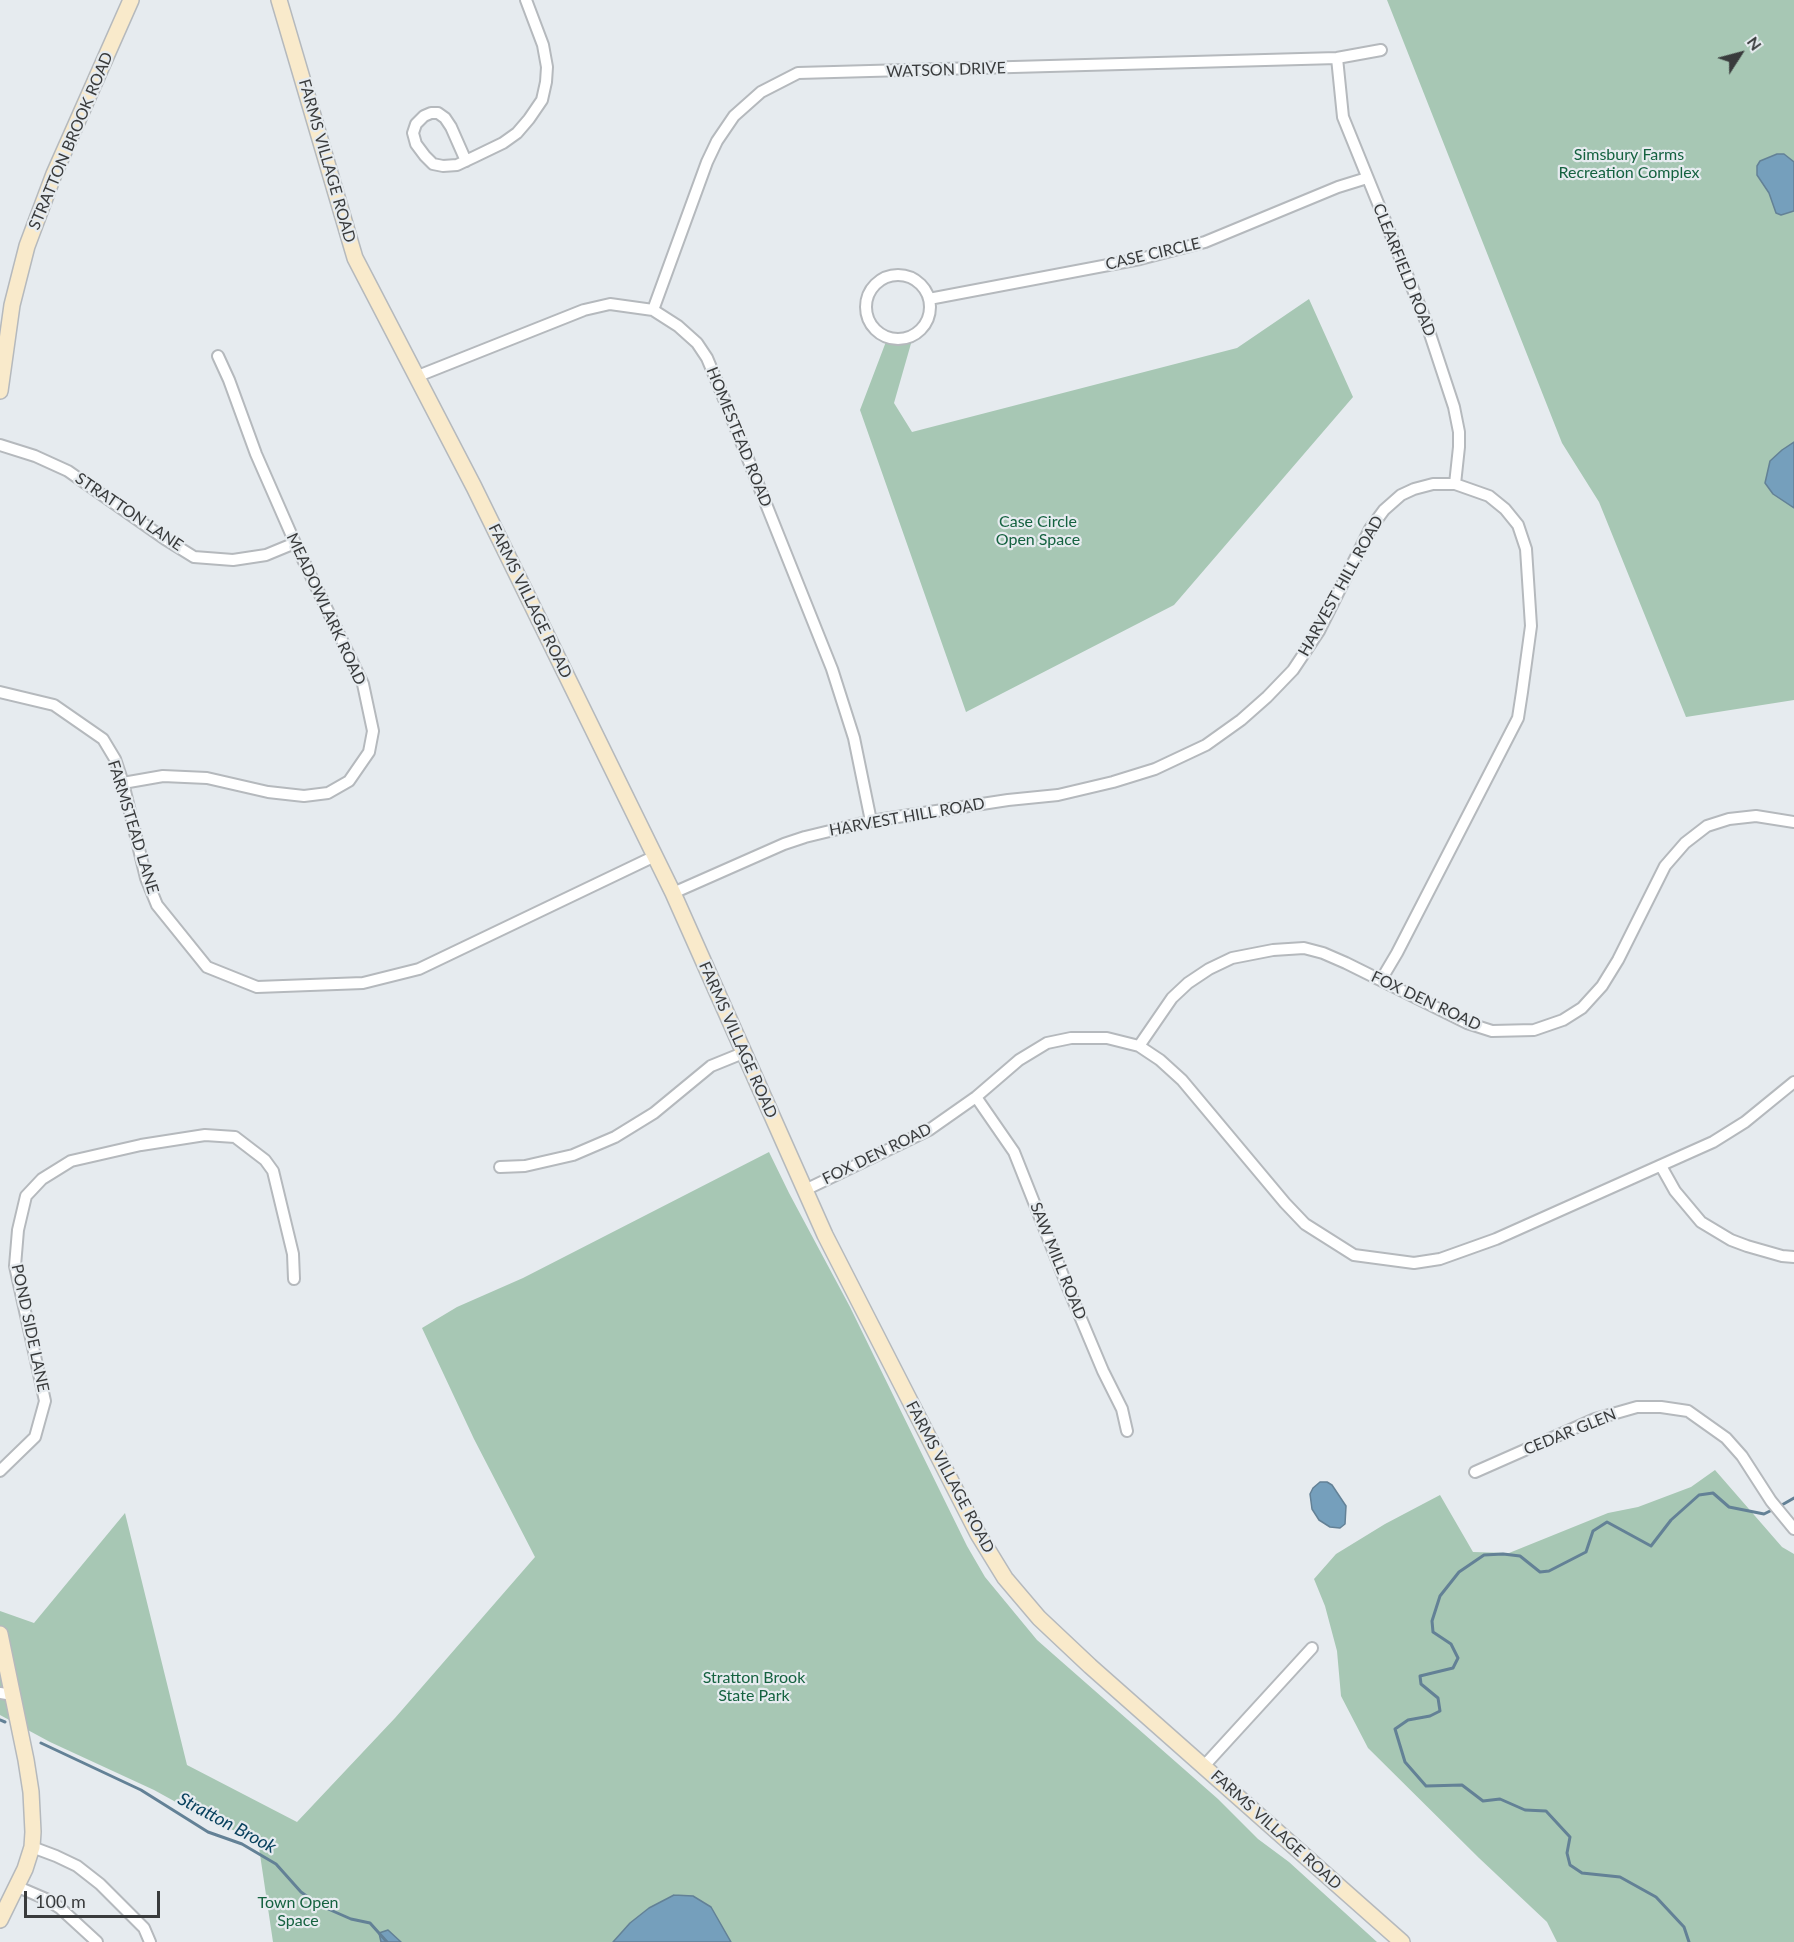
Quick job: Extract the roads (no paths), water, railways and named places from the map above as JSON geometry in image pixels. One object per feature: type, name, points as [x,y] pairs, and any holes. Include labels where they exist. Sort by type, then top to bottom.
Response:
[{"type":"main road","name":"STRATTON BROOK ROAD","points":[[0,391],[12,305],[27,246],[54,174],[131,0]]},
{"type":"main road","name":"FARMS VILLAGE ROAD","points":[[279,0],[356,258],[418,376],[655,856],[825,1235],[978,1534],[1005,1578],[1039,1618],[1401,1942]]},
{"type":"main road","points":[[0,1634],[6,1694],[31,1792],[33,1832],[32,1848],[18,1887],[0,1920]]},
{"type":"street","points":[[466,161],[445,118],[438,113],[431,113],[416,124],[413,133],[416,144],[433,164],[443,166],[457,165],[466,161],[503,143],[518,133],[542,100],[547,67],[543,45],[526,0]]},
{"type":"street","name":"WATSON DRIVE","points":[[653,310],[707,162],[717,141],[734,116],[761,92],[798,73],[1338,58],[1381,50]]},
{"type":"street","name":"CLEARFIELD ROAD","points":[[1338,58],[1343,117],[1425,319],[1454,407],[1459,447],[1455,484]]},
{"type":"street","name":"CASE CIRCLE","points":[[930,299],[1140,259],[1195,245],[1267,218],[1338,187],[1367,178]]},
{"type":"street","points":[[897,274],[918,281],[930,299],[928,319],[923,328],[906,338],[896,339],[876,330],[869,321],[866,311],[866,300],[877,281],[897,274]]},
{"type":"street","name":"HOMESTEAD ROAD","points":[[418,376],[584,310],[610,304],[653,310],[678,326],[697,343],[716,378],[832,669],[854,738],[870,821]]},
{"type":"street","name":"MEADOWLARK ROAD","points":[[123,783],[163,776],[207,778],[268,792],[304,796],[328,793],[349,782],[369,752],[373,731],[363,684],[295,543],[256,454],[218,356]]},
{"type":"street","name":"STRATTON LANE","points":[[0,445],[36,456],[68,471],[194,557],[233,560],[266,555],[295,543]]},
{"type":"street","name":"HARVEST HILL ROAD","points":[[673,893],[805,837],[870,821],[1008,800],[1058,795],[1155,769],[1206,745],[1241,720],[1293,670],[1319,631],[1370,529],[1384,510],[1401,495],[1414,489],[1433,484],[1455,484],[1489,496],[1505,510],[1518,525],[1526,549],[1531,626],[1522,692],[1518,718],[1381,980]]},
{"type":"street","name":"FARMSTEAD LANE","points":[[0,692],[54,705],[103,740],[115,759],[123,783],[146,878],[157,905],[207,967],[257,987],[363,983],[418,969],[655,856]]},
{"type":"street","name":"FOX DEN ROAD","points":[[1139,1046],[1172,998],[1188,983],[1209,969],[1232,958],[1273,950],[1304,948],[1323,953],[1467,1023],[1492,1031],[1534,1030],[1563,1020],[1582,1008],[1602,986],[1618,960],[1665,866],[1685,843],[1707,826],[1729,819],[1756,816],[1794,822]]},
{"type":"street","name":"FOX DEN ROAD","points":[[805,1190],[929,1130],[976,1097],[1019,1060],[1047,1043],[1071,1038],[1107,1038],[1139,1046],[1160,1060],[1182,1080],[1305,1224],[1354,1255],[1414,1263],[1440,1259],[1496,1239],[1713,1142],[1745,1122],[1794,1082]]},
{"type":"street","points":[[500,1167],[525,1166],[573,1155],[615,1137],[654,1113],[711,1066],[743,1053]]},
{"type":"street","name":"SAW MILL ROAD","points":[[976,1097],[1014,1152],[1070,1294],[1122,1409],[1127,1431]]},
{"type":"street","name":"POND SIDE LANE","points":[[0,1471],[35,1437],[45,1401],[15,1266],[18,1230],[26,1196],[42,1179],[71,1161],[141,1145],[205,1135],[235,1137],[265,1160],[273,1171],[293,1254],[294,1279]]},
{"type":"street","points":[[1661,1166],[1675,1191],[1701,1222],[1731,1240],[1768,1253],[1794,1257]]},
{"type":"street","name":"CEDAR GLEN","points":[[1475,1472],[1595,1419],[1637,1407],[1661,1407],[1688,1412],[1726,1438],[1742,1456],[1771,1502],[1794,1529]]},
{"type":"street","points":[[1204,1766],[1312,1648]]},
{"type":"street","points":[[32,1848],[77,1866],[100,1884],[144,1928],[150,1942]]},
{"type":"street","points":[[18,1887],[60,1908],[97,1942]]},
{"type":"water","points":[[1777,154],[1784,154],[1794,162],[1794,211],[1781,215],[1776,213],[1769,193],[1757,175],[1757,166],[1760,161]]},
{"type":"water","points":[[1794,442],[1794,508],[1773,494],[1765,483],[1770,461]]},
{"type":"water","points":[[1320,1482],[1332,1485],[1346,1506],[1345,1524],[1340,1528],[1330,1527],[1319,1520],[1312,1509],[1310,1494]]},
{"type":"water","points":[[674,1895],[693,1896],[711,1907],[731,1942],[613,1942],[630,1923],[649,1908]]},
{"type":"water","points":[[388,1930],[401,1942],[381,1942],[379,1933]]},
{"type":"waterway","points":[[1689,1942],[1684,1927],[1656,1897],[1620,1877],[1582,1873],[1570,1865],[1567,1853],[1570,1837],[1546,1811],[1525,1810],[1500,1799],[1483,1801],[1462,1785],[1426,1786],[1405,1762],[1395,1729],[1408,1720],[1430,1716],[1440,1711],[1438,1698],[1421,1684],[1420,1676],[1453,1668],[1458,1658],[1451,1644],[1433,1632],[1432,1621],[1440,1596],[1459,1572],[1484,1555],[1520,1556],[1540,1572],[1549,1571],[1586,1552],[1593,1531],[1607,1522],[1651,1546],[1671,1520],[1699,1495],[1713,1493],[1729,1507],[1764,1514],[1774,1509]]},
{"type":"waterway","points":[[1780,1506],[1794,1498]]},
{"type":"waterway","name":"Stratton Brook","points":[[0,1720],[5,1722]]},
{"type":"waterway","name":"Stratton Brook","points":[[41,1743],[141,1790],[208,1832],[242,1844],[276,1864],[301,1892],[319,1905],[351,1919],[370,1923],[387,1942]]},
{"type":"park label","name":"Simsbury Farms Recreation Complex","points":[[1629,164]]},
{"type":"park label","name":"Case Circle Open Space","points":[[1038,531]]},
{"type":"park label","name":"Stratton Brook State Park","points":[[754,1687]]},
{"type":"park label","name":"Town Open Space","points":[[298,1912]]}]
